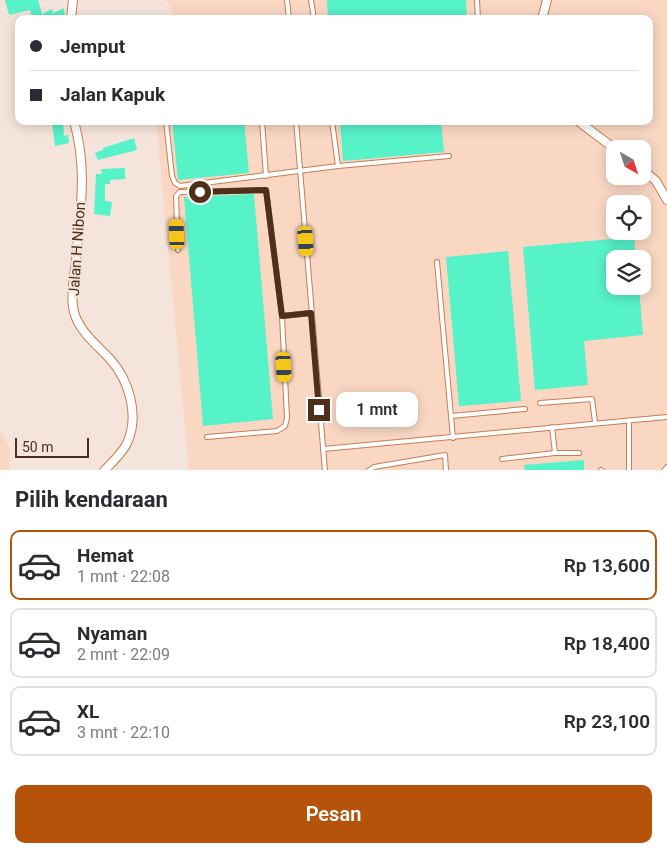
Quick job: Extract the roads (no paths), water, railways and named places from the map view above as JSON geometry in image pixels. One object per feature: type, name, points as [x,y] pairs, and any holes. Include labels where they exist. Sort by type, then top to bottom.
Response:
[{"type":"street","points":[[71,15],[73,0]]},
{"type":"street","points":[[543,15],[547,0]]},
{"type":"street","name":"Jalan H Nibon","points":[[75,125],[80,145],[83,173],[74,308],[83,330],[112,361],[124,379],[131,402],[131,428],[128,442],[104,470]]},
{"type":"street","points":[[583,125],[606,142]]},
{"type":"street","points":[[651,176],[656,180],[667,200]]},
{"type":"lane","points":[[287,0],[289,15]]},
{"type":"lane","points":[[311,0],[313,15]]},
{"type":"lane","points":[[477,0],[478,15]]},
{"type":"lane","points":[[166,125],[172,176],[180,186],[266,176],[301,169],[449,156]]},
{"type":"lane","points":[[262,125],[266,176]]},
{"type":"lane","points":[[296,125],[325,470]]},
{"type":"lane","points":[[333,125],[338,166]]},
{"type":"lane","points":[[178,250],[176,196],[180,192],[266,190],[282,316],[287,418],[285,426],[277,431],[207,437]]},
{"type":"lane","points":[[437,262],[453,438]]},
{"type":"lane","points":[[282,316],[311,313]]},
{"type":"lane","points":[[540,403],[592,399],[595,422]]},
{"type":"lane","points":[[451,416],[525,409]]},
{"type":"lane","points":[[322,449],[453,438],[595,422],[667,417]]},
{"type":"lane","points":[[628,421],[630,470]]},
{"type":"lane","points":[[552,427],[555,453]]},
{"type":"lane","points":[[502,459],[579,452]]},
{"type":"lane","points":[[368,470],[374,467],[445,455],[446,470]]},
{"type":"lane","points":[[664,470],[667,467]]}]
